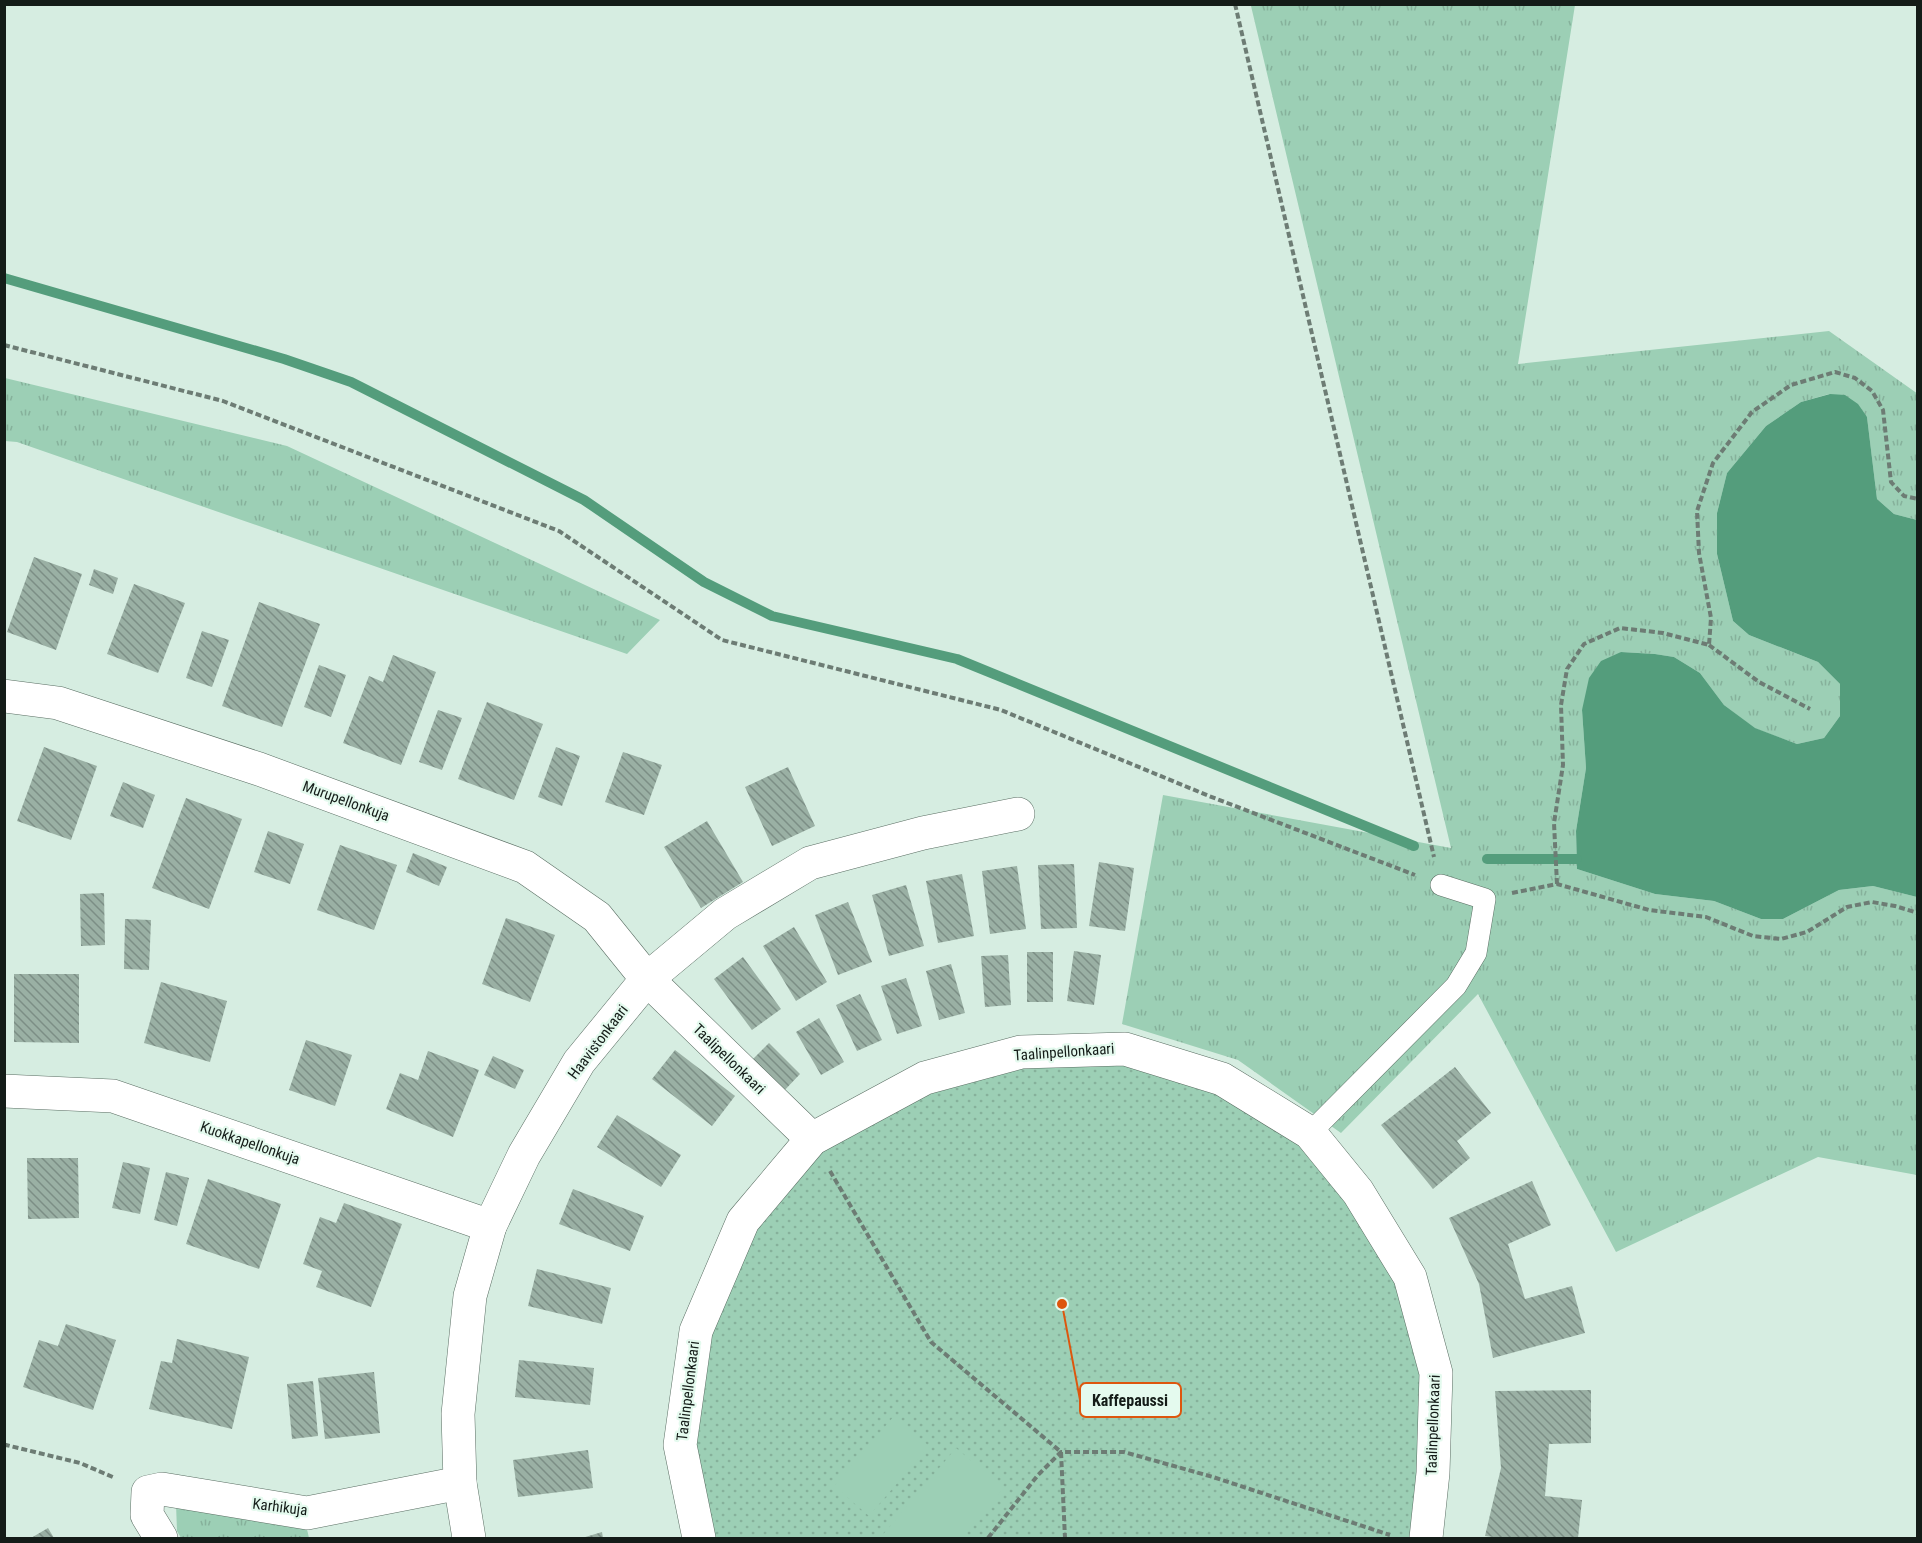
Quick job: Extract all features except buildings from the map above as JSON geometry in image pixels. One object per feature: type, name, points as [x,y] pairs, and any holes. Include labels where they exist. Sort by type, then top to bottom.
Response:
[{"type":"street","name":"Murupellonkuja","points":[[4,696],[58,703],[248,765],[525,867],[597,917],[647,979]]},
{"type":"street","name":"Haavistonkaari","points":[[469,1539],[460,1483],[458,1414],[470,1296],[490,1226],[524,1155],[579,1062],[647,979],[725,914],[810,863],[923,833],[1018,814]]},
{"type":"street","name":"Taalipellonkaari","points":[[647,979],[812,1139]]},
{"type":"street","name":"Taalinpellonkaari","points":[[699,1539],[680,1445],[696,1330],[743,1221],[812,1139],[925,1078],[1021,1052],[1125,1048],[1222,1079],[1310,1133],[1358,1192],[1410,1277],[1436,1373],[1433,1473],[1426,1539]]},
{"type":"street","name":"Kuokkapellonkuja","points":[[4,1091],[113,1096],[490,1226]]},
{"type":"street","name":"Karhikuja","points":[[148,1492],[162,1489],[307,1513],[460,1483]]},
{"type":"street","points":[[148,1492],[147,1515],[161,1539]]},
{"type":"lane","points":[[1310,1133],[1456,986],[1476,953],[1485,899],[1441,885]]},
{"type":"path","points":[[1235,4],[1441,885]]},
{"type":"path","points":[[4,345],[223,401],[559,531],[722,640],[1000,710],[1209,796],[1441,885]]},
{"type":"path","points":[[1709,645],[1711,618],[1699,553],[1696,511],[1713,463],[1752,412],[1791,386],[1835,372],[1855,378],[1872,391],[1883,410],[1891,482],[1904,496],[1917,499]]},
{"type":"path","points":[[1557,884],[1554,823],[1563,765],[1561,705],[1567,669],[1584,644],[1620,628],[1663,633],[1709,645],[1760,682],[1810,709]]},
{"type":"path","points":[[1485,899],[1557,884],[1649,910],[1706,917],[1753,936],[1781,939],[1807,932],[1847,907],[1872,902],[1917,913]]},
{"type":"path","points":[[812,1139],[931,1342],[1061,1452],[1125,1452],[1213,1477],[1401,1539]]},
{"type":"path","points":[[4,1446],[80,1463],[148,1492]]},
{"type":"path","points":[[988,1539],[1038,1475],[1061,1452]]},
{"type":"path","points":[[1061,1452],[1065,1539]]},
{"type":"green space","points":[[1254,4],[1575,5],[1518,364],[1829,331],[1918,394],[1917,520],[1894,514],[1877,499],[1867,417],[1829,394],[1801,402],[1766,426],[1727,473],[1717,513],[1717,554],[1733,621],[1749,635],[1818,662],[1840,684],[1840,716],[1824,738],[1797,744],[1754,728],[1724,705],[1700,673],[1674,657],[1621,652],[1582,710],[1586,768],[1576,831],[1577,869],[1655,894],[1714,901],[1761,919],[1783,919],[1839,890],[1873,886],[1917,897],[1917,1175],[1818,1157],[1616,1252],[1478,994],[1341,1133],[1238,1060],[1122,1024],[1163,795],[1451,848],[1251,6]]},
{"type":"green space","points":[[5,378],[287,446],[660,620],[627,654],[17,442],[5,441]]},
{"type":"green space","points":[[1021,1052],[1222,1079],[1358,1192],[1436,1373],[1426,1538],[699,1538],[680,1445],[696,1331],[812,1139]]},
{"type":"green space","points":[[894,1416],[929,1446],[869,1516],[834,1486]]},
{"type":"green space","points":[[956,1448],[1004,1488],[961,1538],[880,1538]]},
{"type":"green space","points":[[176,1504],[306,1525],[309,1538],[181,1538],[177,1531]]},
{"type":"shaded area","points":[[1830,394],[1845,395],[1858,404],[1867,417],[1877,499],[1894,514],[1917,520],[1917,897],[1873,886],[1839,890],[1783,919],[1761,919],[1714,901],[1655,894],[1577,869],[1576,831],[1586,768],[1582,710],[1589,678],[1601,661],[1621,652],[1674,657],[1700,673],[1724,705],[1755,728],[1797,744],[1824,738],[1840,716],[1840,684],[1818,662],[1749,635],[1733,621],[1717,554],[1717,513],[1727,473],[1766,426],[1801,402]]},
{"type":"waterway","points":[[4,278],[284,359],[351,382],[584,500],[704,582],[772,616],[957,659],[1414,846]]},
{"type":"waterway","points":[[1487,859],[1577,859]]},
{"type":"place","name":"Kaffepaussi","points":[[1062,1304]]}]
